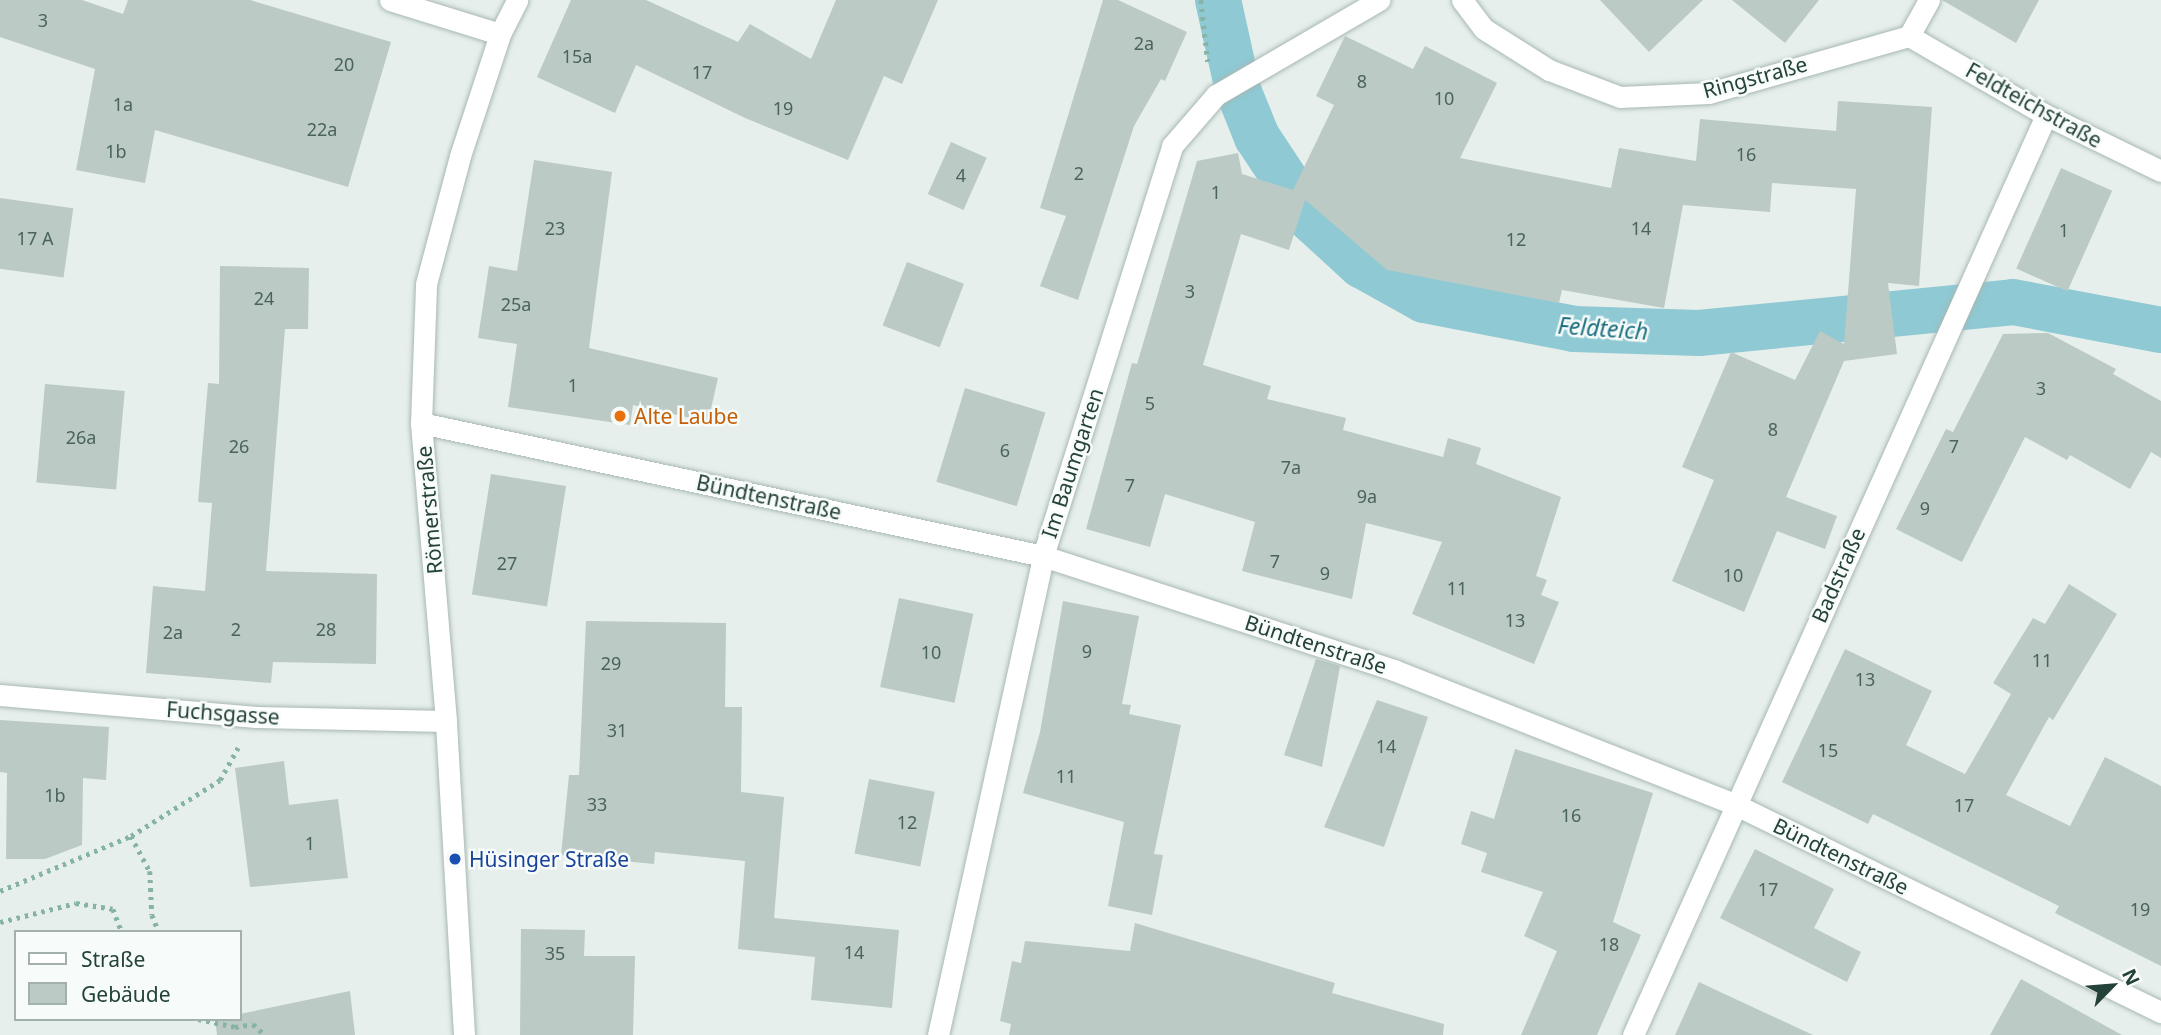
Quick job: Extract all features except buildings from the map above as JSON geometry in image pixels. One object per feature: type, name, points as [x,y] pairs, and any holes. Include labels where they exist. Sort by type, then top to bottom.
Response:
[{"type":"street","points":[[390,0],[500,34]]},
{"type":"street","name":"Römerstraße","points":[[464,1035],[446,721],[421,423],[426,284],[460,156],[500,34],[517,0]]},
{"type":"street","name":"Im Baumgarten","points":[[938,1035],[1043,556],[1172,146],[1219,94],[1378,0]]},
{"type":"street","name":"Ringstraße","points":[[1462,0],[1483,29],[1549,70],[1620,97],[1709,93],[1909,36]]},
{"type":"street","points":[[1909,36],[1929,0]]},
{"type":"street","name":"Feldteichstraße","points":[[1909,36],[2046,115],[2161,172]]},
{"type":"street","name":"Badstraße","points":[[1633,1035],[1734,804],[2046,115]]},
{"type":"street","name":"Bündtenstraße","points":[[421,423],[1043,556],[1394,670],[1734,804],[2161,1012]]},
{"type":"street","name":"Fuchsgasse","points":[[0,695],[256,716],[446,721]]},
{"type":"path","points":[[1201,0],[1219,94]]},
{"type":"path","points":[[0,891],[131,836],[220,780],[256,716]]},
{"type":"path","points":[[131,836],[150,871],[152,915],[158,930]]},
{"type":"path","points":[[0,922],[76,903],[113,909],[121,930]]},
{"type":"path","points":[[207,1021],[235,1027],[253,1024],[265,1035]]},
{"type":"waterway","name":"Feldteich","points":[[1218,0],[1238,90],[1257,137],[1312,220],[1361,265],[1424,300],[1574,329],[1699,333],[2013,302],[2161,330]]},
{"type":"place","name":"Alte Laube","points":[[620,416]]},
{"type":"place","name":"Hüsinger Straße","points":[[455,859]]}]
